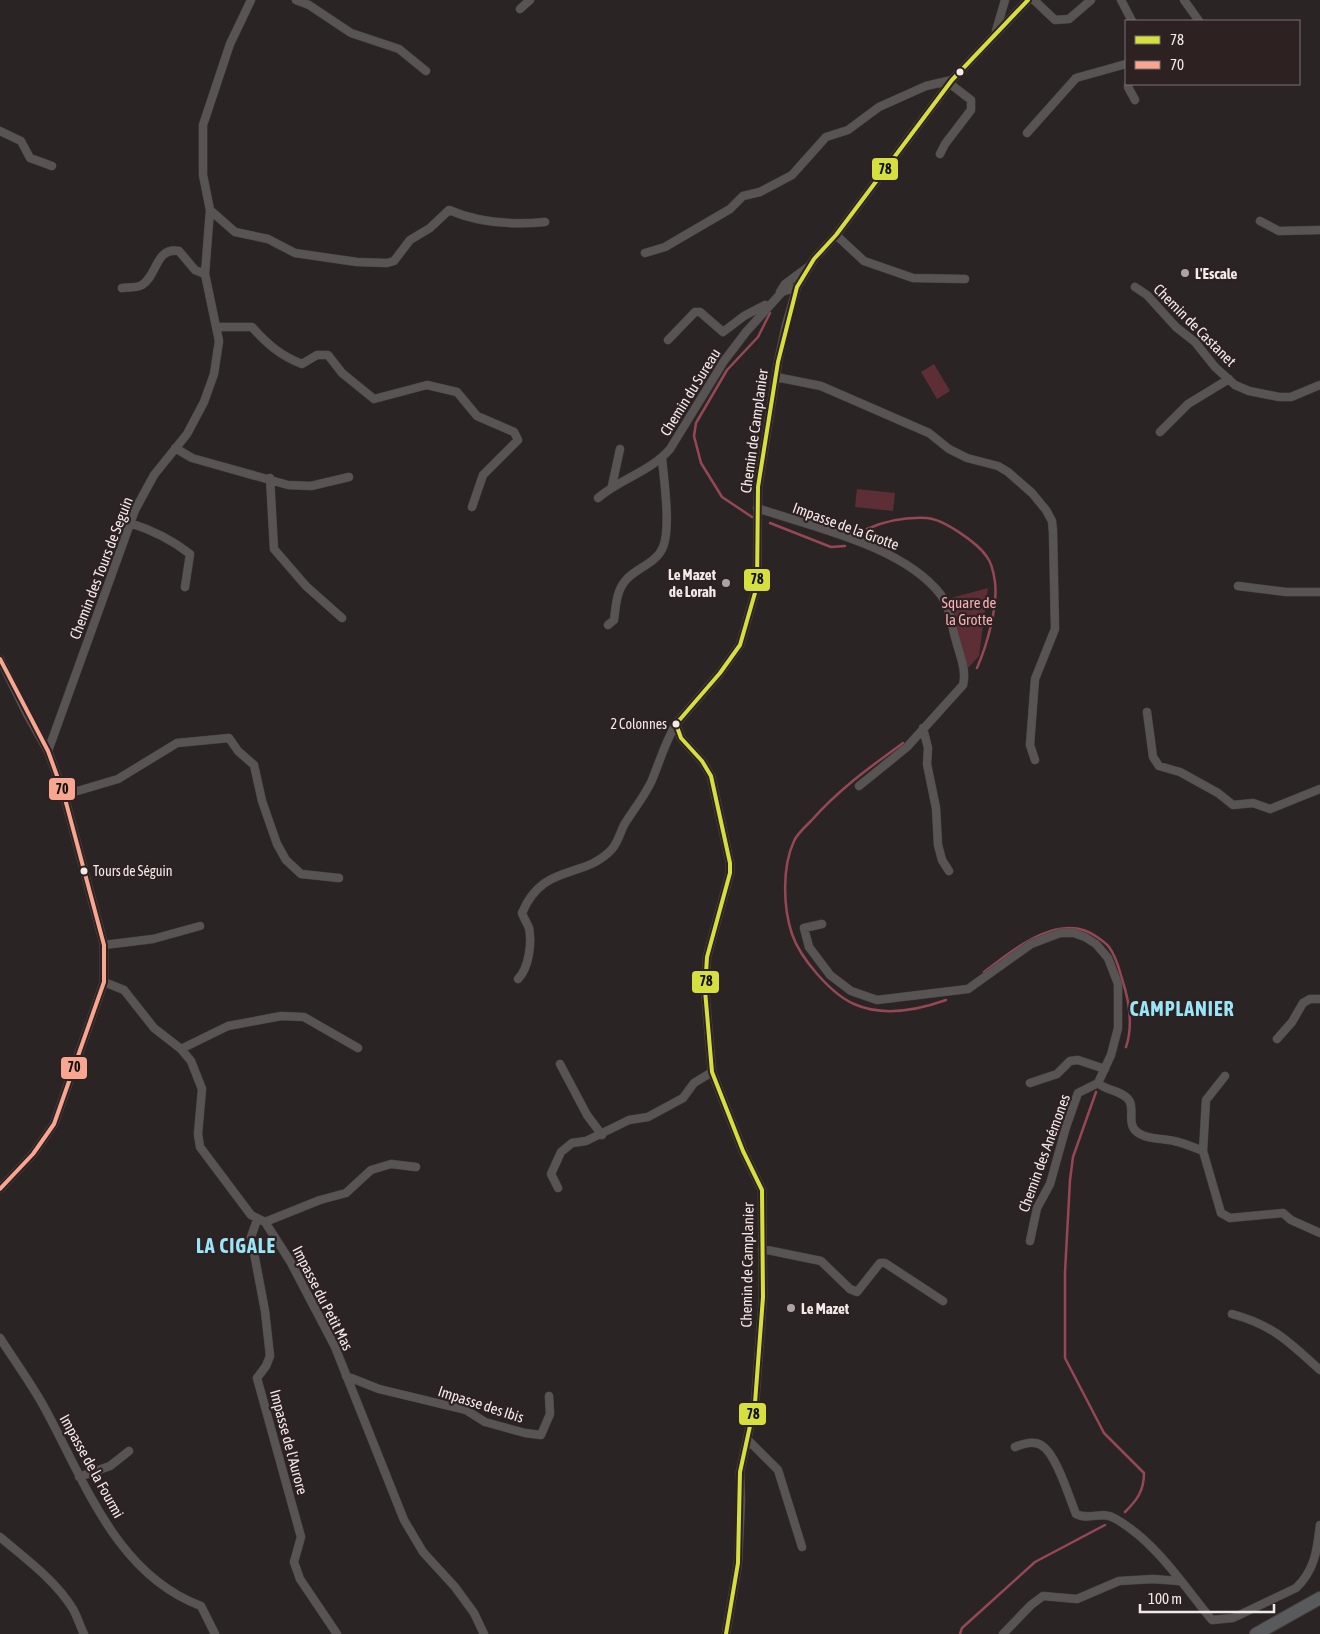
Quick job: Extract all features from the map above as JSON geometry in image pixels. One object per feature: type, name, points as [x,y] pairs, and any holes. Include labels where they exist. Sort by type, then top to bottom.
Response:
[{"type":"main road","points":[[1256,1634],[1320,1598]]},
{"type":"main road","points":[[1273,1634],[1320,1608]]},
{"type":"street","name":"Chemin des Tours de Seguin","points":[[48,751],[130,523],[154,475],[194,422],[214,374],[219,341],[205,274],[210,210],[203,176],[203,125],[230,44],[251,0]]},
{"type":"street","points":[[296,0],[309,5],[351,33],[399,49],[426,71]]},
{"type":"street","points":[[520,9],[530,0]]},
{"type":"street","name":"Chemin de Camplanier","points":[[726,1634],[738,1563],[742,1501],[740,1472],[755,1403],[763,1297],[762,1190],[712,1072],[705,990],[707,957],[730,873],[730,863],[711,776],[702,761],[681,738],[676,724],[720,673],[740,645],[757,586],[759,570],[758,487],[776,377],[792,300],[797,287],[809,267],[836,235],[950,82],[996,33],[1005,0]]},
{"type":"street","points":[[996,33],[1028,0]]},
{"type":"street","points":[[1034,0],[1055,20],[1069,19],[1091,0]]},
{"type":"street","points":[[1120,0],[1131,20]]},
{"type":"street","points":[[1184,0],[1198,20]]},
{"type":"street","points":[[1027,133],[1076,78],[1125,64]]},
{"type":"street","points":[[645,253],[665,247],[730,210],[743,196],[760,192],[792,174],[826,138],[848,130],[879,107],[926,86],[950,82],[971,100],[972,104],[971,110],[944,144],[940,154]]},
{"type":"street","points":[[1129,85],[1135,100]]},
{"type":"street","points":[[0,131],[21,141],[30,158],[52,166]]},
{"type":"street","points":[[210,210],[235,232],[268,239],[295,253],[357,262],[387,263],[394,261],[410,240],[430,228],[449,210],[467,218],[496,222],[545,222]]},
{"type":"street","points":[[1260,221],[1279,231],[1320,230]]},
{"type":"street","points":[[836,235],[864,261],[913,278],[965,279]]},
{"type":"street","points":[[122,288],[142,285],[148,279],[160,258],[166,252],[174,250],[179,251],[195,270],[205,274]]},
{"type":"street","name":"Chemin du Sureau","points":[[598,498],[612,486],[635,476],[662,458],[670,449],[724,361],[785,284],[809,267]]},
{"type":"street","name":"Chemin du Sureau","points":[[774,299],[782,292],[797,287]]},
{"type":"street","name":"Chemin de Castanet","points":[[1135,287],[1147,294],[1176,327],[1195,342],[1215,367],[1229,379],[1249,391],[1279,397],[1291,397],[1320,385]]},
{"type":"street","points":[[668,340],[695,312],[700,312],[723,332],[744,316],[774,299],[792,300]]},
{"type":"street","points":[[217,328],[252,327],[268,344],[286,358],[302,364],[318,355],[328,355],[342,373],[374,399],[427,385],[458,392],[477,416],[514,432],[518,440],[482,475],[472,507]]},
{"type":"street","points":[[776,377],[821,386],[929,433],[954,452],[975,461],[998,466],[1008,472],[1032,493],[1046,510],[1052,521],[1056,629],[1035,679],[1030,746],[1035,760]]},
{"type":"street","points":[[1160,432],[1188,404],[1229,379]]},
{"type":"street","points":[[175,448],[192,458],[270,478],[288,485],[311,486],[349,476]]},
{"type":"street","points":[[612,486],[620,449]]},
{"type":"street","points":[[608,625],[614,620],[618,592],[626,579],[658,555],[664,546],[667,504],[662,458]]},
{"type":"street","points":[[270,478],[274,549],[306,586],[342,618]]},
{"type":"street","name":"Impasse de la Grotte","points":[[757,508],[865,544],[898,558],[940,594],[949,612],[965,679],[964,685],[907,747],[860,786]]},
{"type":"street","points":[[130,523],[154,531],[176,543],[190,554],[185,587]]},
{"type":"street","points":[[1238,586],[1286,592],[1320,592]]},
{"type":"street","points":[[0,659],[26,714],[48,751],[64,795],[104,945],[104,982],[54,1124],[33,1154],[0,1189]]},
{"type":"street","points":[[1147,712],[1153,757],[1159,766],[1180,772],[1218,793],[1233,805],[1252,800],[1270,809],[1320,788]]},
{"type":"street","points":[[518,979],[526,969],[527,963],[529,931],[522,913],[526,904],[536,890],[548,879],[587,865],[610,850],[652,782],[668,736],[676,724]]},
{"type":"street","points":[[923,728],[928,748],[927,764],[936,808],[938,845],[942,860],[949,871]]},
{"type":"street","points":[[64,795],[118,779],[177,743],[229,738],[238,751],[254,765],[258,774],[262,801],[277,844],[286,860],[301,874],[339,878]]},
{"type":"street","points":[[822,924],[804,928],[809,947],[830,974],[844,986],[851,991],[877,1000],[968,989],[1034,942],[1060,933],[1074,933],[1085,937],[1096,944],[1108,958],[1118,984],[1118,1028],[1104,1069],[1101,1086],[1124,1095],[1130,1102],[1132,1126],[1137,1132],[1146,1136],[1172,1140],[1203,1151]]},
{"type":"street","points":[[104,945],[153,940],[200,926]]},
{"type":"street","name":"Impasse du Petit Mas","points":[[104,982],[124,990],[154,1028],[181,1049],[194,1066],[202,1089],[198,1134],[200,1147],[251,1215],[261,1221],[301,1280],[335,1347],[404,1520],[414,1540],[455,1587],[474,1613],[484,1634]]},
{"type":"street","points":[[1277,1039],[1292,1022],[1303,1003],[1310,999],[1320,999]]},
{"type":"street","points":[[181,1049],[228,1026],[281,1016],[304,1017],[358,1048]]},
{"type":"street","points":[[1030,1083],[1057,1074],[1070,1061],[1078,1060],[1104,1069]]},
{"type":"street","points":[[560,1064],[587,1115],[602,1135]]},
{"type":"street","points":[[558,1188],[552,1174],[561,1152],[572,1143],[586,1141],[602,1135],[628,1120],[648,1117],[682,1098],[694,1083],[712,1072]]},
{"type":"street","points":[[1225,1076],[1206,1100],[1203,1151],[1221,1213],[1230,1218],[1283,1213],[1291,1220],[1320,1233]]},
{"type":"street","name":"Chemin des Anémones","points":[[1030,1242],[1037,1208],[1050,1184],[1078,1093],[1101,1086]]},
{"type":"street","points":[[261,1221],[320,1200],[346,1194],[371,1170],[391,1164],[416,1167]]},
{"type":"street","name":"Impasse de l'Aurore","points":[[261,1221],[251,1236],[265,1311],[270,1356],[266,1366],[257,1378],[301,1537],[294,1562],[300,1579],[337,1634]]},
{"type":"street","points":[[762,1249],[821,1261],[850,1289],[857,1292],[880,1263],[885,1263],[943,1301]]},
{"type":"street","points":[[1232,1314],[1256,1320],[1280,1334],[1320,1370]]},
{"type":"street","name":"Impasse de la Fourmi","points":[[0,1338],[43,1404],[79,1476],[108,1527],[156,1583],[183,1600],[201,1606],[215,1634]]},
{"type":"street","name":"Impasse des Ibis","points":[[346,1376],[379,1389],[466,1410],[485,1422],[525,1433],[541,1435],[550,1414],[549,1396]]},
{"type":"street","points":[[747,1439],[778,1470],[802,1547]]},
{"type":"street","points":[[1015,1447],[1035,1443],[1042,1445],[1056,1464],[1076,1514],[1082,1517],[1103,1513],[1116,1519],[1148,1542],[1212,1620],[1233,1618],[1285,1594],[1304,1580],[1316,1560],[1320,1525]]},
{"type":"street","points":[[79,1476],[110,1466],[129,1451]]},
{"type":"street","points":[[0,1537],[42,1572],[59,1591],[73,1609],[84,1634]]},
{"type":"street","points":[[1003,1634],[1031,1605],[1044,1596],[1076,1599],[1120,1581],[1153,1579],[1179,1581]]},
{"type":"green space","points":[[934,364],[950,391],[937,399],[921,372]]},
{"type":"green space","points":[[857,489],[895,493],[893,511],[855,507]]},
{"type":"green space","name":"Square de la Grotte","points":[[988,588],[979,656],[966,670],[955,630],[951,598]]},
{"type":"waterway","points":[[752,517],[722,497],[701,463],[694,436],[696,423],[727,370],[758,337],[770,313]]},
{"type":"waterway","points":[[867,529],[904,519],[934,519],[960,533],[976,545],[987,557],[995,579],[995,603],[988,637],[977,668]]},
{"type":"waterway","points":[[770,523],[831,547],[845,546]]},
{"type":"waterway","points":[[903,743],[843,789],[797,836],[787,863],[785,887],[787,912],[792,934],[809,964],[826,984],[854,1004],[877,1010],[900,1011],[924,1007],[946,1000]]},
{"type":"waterway","points":[[984,972],[1023,944],[1053,930],[1068,928],[1083,930],[1097,937],[1114,954],[1124,987],[1130,1022],[1126,1047]]},
{"type":"waterway","points":[[1096,1092],[1073,1157],[1070,1180],[1065,1272],[1065,1358],[1104,1433],[1144,1473],[1143,1485],[1139,1495],[1125,1512]]},
{"type":"waterway","points":[[960,1634],[962,1628],[1035,1562],[1105,1525]]},
{"type":"transit line","name":"78","points":[[726,1634],[738,1563],[740,1472],[755,1403],[763,1297],[762,1190],[743,1151],[712,1072],[705,990],[707,957],[730,873],[730,863],[711,776],[702,761],[681,738],[676,724],[720,673],[740,645],[757,586],[758,487],[778,362],[797,287],[814,259],[836,235],[952,80],[1028,0]]},
{"type":"transit line","name":"70","points":[[0,659],[48,751],[64,795],[104,945],[104,982],[54,1124],[33,1154],[0,1189]]},
{"type":"place","name":"L'Escale","points":[[1185,273]]},
{"type":"place","name":"Le Mazet de Lorah","points":[[726,583]]},
{"type":"place","name":"2 Colonnes","points":[[676,724]]},
{"type":"place","name":"Tours de Séguin","points":[[84,871]]},
{"type":"place","name":"Le Mazet","points":[[791,1308]]},
{"type":"district","name":"CAMPLANIER","points":[[1182,1008]]},
{"type":"district","name":"LA CIGALE","points":[[236,1245]]}]
